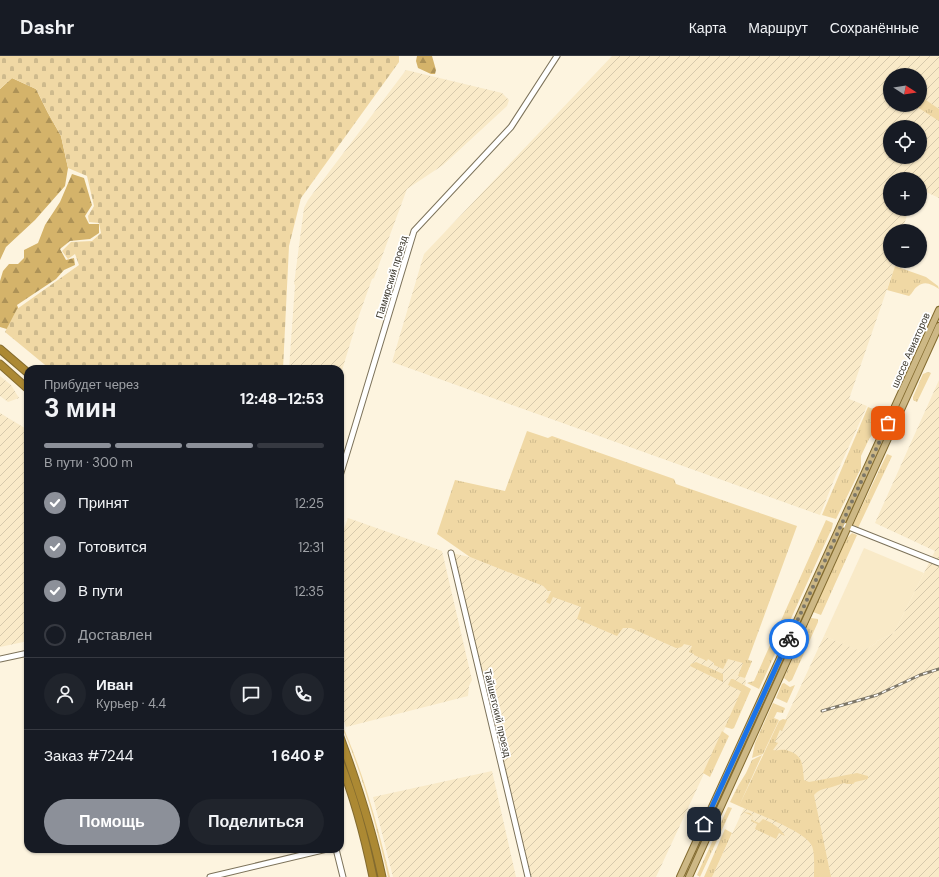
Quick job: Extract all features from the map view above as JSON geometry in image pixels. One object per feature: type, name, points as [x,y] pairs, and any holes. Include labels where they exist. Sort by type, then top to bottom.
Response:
[{"type":"highway","points":[[0,349],[24,370]]},
{"type":"highway","points":[[0,364],[24,385]]},
{"type":"highway","points":[[344,748],[358,785],[374,841],[382,877]]},
{"type":"highway","points":[[344,772],[366,843],[373,877]]},
{"type":"main road","name":"шоссе Авиаторов","points":[[689,877],[939,310]]},
{"type":"main road","name":"шоссе Авиаторов","points":[[680,877],[844,525],[907,399],[939,326]]},
{"type":"street","name":"Памирский проезд","points":[[344,463],[414,231],[511,127],[556,56]]},
{"type":"street","points":[[844,525],[939,563]]},
{"type":"street","name":"Тайшетский проезд","points":[[451,553],[528,877]]},
{"type":"street","points":[[0,659],[24,654]]},
{"type":"street","points":[[210,877],[310,853]]},
{"type":"street","points":[[337,853],[343,877]]},
{"type":"shaded area","points":[[612,56],[939,56],[939,198],[927,192],[927,172],[883,172],[883,216],[907,216],[904,224],[883,224],[883,268],[894,268],[849,399],[867,406],[820,515],[392,362],[424,254]]},
{"type":"shaded area","points":[[406,70],[502,93],[509,100],[507,106],[443,165],[407,189],[374,278],[372,279],[344,365],[289,365],[294,284],[304,208],[308,200]]},
{"type":"shaded area","points":[[0,376],[11,385],[19,398],[8,402],[0,396]]},
{"type":"shaded area","points":[[939,380],[939,877],[712,877],[824,636],[860,651],[864,651],[877,641],[894,633],[935,551],[875,523]]},
{"type":"shaded area","points":[[0,413],[24,428],[24,642],[0,647]]},
{"type":"shaded area","points":[[348,518],[442,551],[472,680],[469,686],[468,696],[346,727],[344,721],[344,529]]},
{"type":"shaded area","points":[[864,548],[924,573],[894,633],[877,641],[864,651],[859,651],[824,636]]},
{"type":"shaded area","points":[[451,553],[470,557],[543,586],[548,591],[752,661],[745,678],[746,683],[656,877],[531,877],[482,688]]},
{"type":"shaded area","points":[[492,771],[516,877],[393,877],[373,797]]},
{"type":"green space","points":[[0,56],[399,56],[399,62],[301,198],[289,246],[283,365],[45,365],[5,332],[17,309],[79,265],[75,254],[68,259],[62,251],[71,242],[92,241],[101,233],[99,223],[89,222],[88,216],[94,206],[87,176],[68,168],[61,136],[36,89],[12,78],[0,89]]},
{"type":"green space","points":[[417,56],[432,56],[436,70],[435,74],[431,74],[418,68],[416,61]]},
{"type":"green space","points":[[12,78],[36,89],[61,136],[68,168],[65,186],[35,220],[6,247],[0,260],[0,89]]},
{"type":"green space","points":[[927,101],[939,109],[939,121],[925,112],[927,112]]},
{"type":"green space","points":[[72,174],[84,178],[92,205],[85,216],[89,224],[99,224],[99,233],[90,239],[70,241],[60,249],[66,260],[74,258],[75,265],[64,270],[56,279],[17,305],[20,313],[10,330],[0,327],[0,281],[3,271],[9,264],[18,264],[24,258],[24,250],[38,243],[45,225],[60,202]]},
{"type":"green space","points":[[894,268],[901,268],[926,277],[938,286],[939,289],[932,285],[923,283],[909,296],[887,290]]},
{"type":"green space","points":[[928,372],[931,373],[917,402],[913,400],[913,397],[923,374]]},
{"type":"green space","points":[[868,407],[883,413],[876,430],[869,439],[861,456],[861,468],[836,519],[822,515]]},
{"type":"green space","points":[[527,431],[548,438],[552,436],[674,479],[676,484],[797,526],[748,660],[752,661],[745,678],[738,676],[743,663],[728,659],[723,669],[714,665],[714,663],[708,659],[707,661],[689,652],[692,646],[684,644],[681,647],[676,648],[631,628],[623,628],[617,636],[577,619],[581,607],[553,597],[550,604],[546,602],[551,591],[548,591],[543,586],[470,557],[437,534],[455,480],[505,491]]},
{"type":"green space","points":[[887,454],[892,456],[858,528],[853,525]]},
{"type":"green space","points":[[826,520],[833,523],[832,528],[759,689],[747,683],[754,681]]},
{"type":"green space","points":[[852,533],[857,535],[821,615],[813,612],[847,538]]},
{"type":"green space","points":[[811,618],[818,619],[818,622],[792,680],[789,682],[784,678]]},
{"type":"green space","points":[[696,662],[723,674],[723,682],[690,666]]},
{"type":"green space","points":[[731,679],[751,689],[734,728],[732,729],[725,727],[741,691],[728,685]]},
{"type":"green space","points":[[784,683],[790,687],[795,685],[787,703],[776,698],[782,684]]},
{"type":"green space","points":[[773,703],[785,708],[783,713],[777,712],[774,718],[779,720],[763,754],[752,758],[755,743]]},
{"type":"green space","points":[[783,719],[787,720],[782,731],[780,730],[775,742],[778,743],[773,750],[786,750],[799,757],[803,769],[804,780],[809,782],[857,773],[868,776],[868,779],[855,782],[853,784],[842,783],[834,787],[820,790],[814,795],[831,877],[814,877],[813,849],[808,840],[779,823],[739,806],[779,721]]},
{"type":"green space","points":[[344,730],[356,758],[369,797],[390,877],[388,877],[379,837],[362,779]]},
{"type":"green space","points":[[722,731],[729,736],[710,777],[703,773]]},
{"type":"green space","points":[[762,755],[739,806],[730,802],[752,760]]},
{"type":"green space","points":[[728,807],[732,808],[700,877],[697,875]]},
{"type":"green space","points":[[753,816],[752,820],[759,823],[763,819],[773,824],[785,836],[779,833],[776,839],[755,829],[757,824],[751,821]]},
{"type":"green space","points":[[725,829],[732,833],[712,877],[704,877]]},
{"type":"railway","points":[[822,711],[877,695],[920,675],[939,669]]},
{"type":"way so far","points":[[789,639],[888,423]]},
{"type":"route","points":[[704,824],[789,639]]}]
